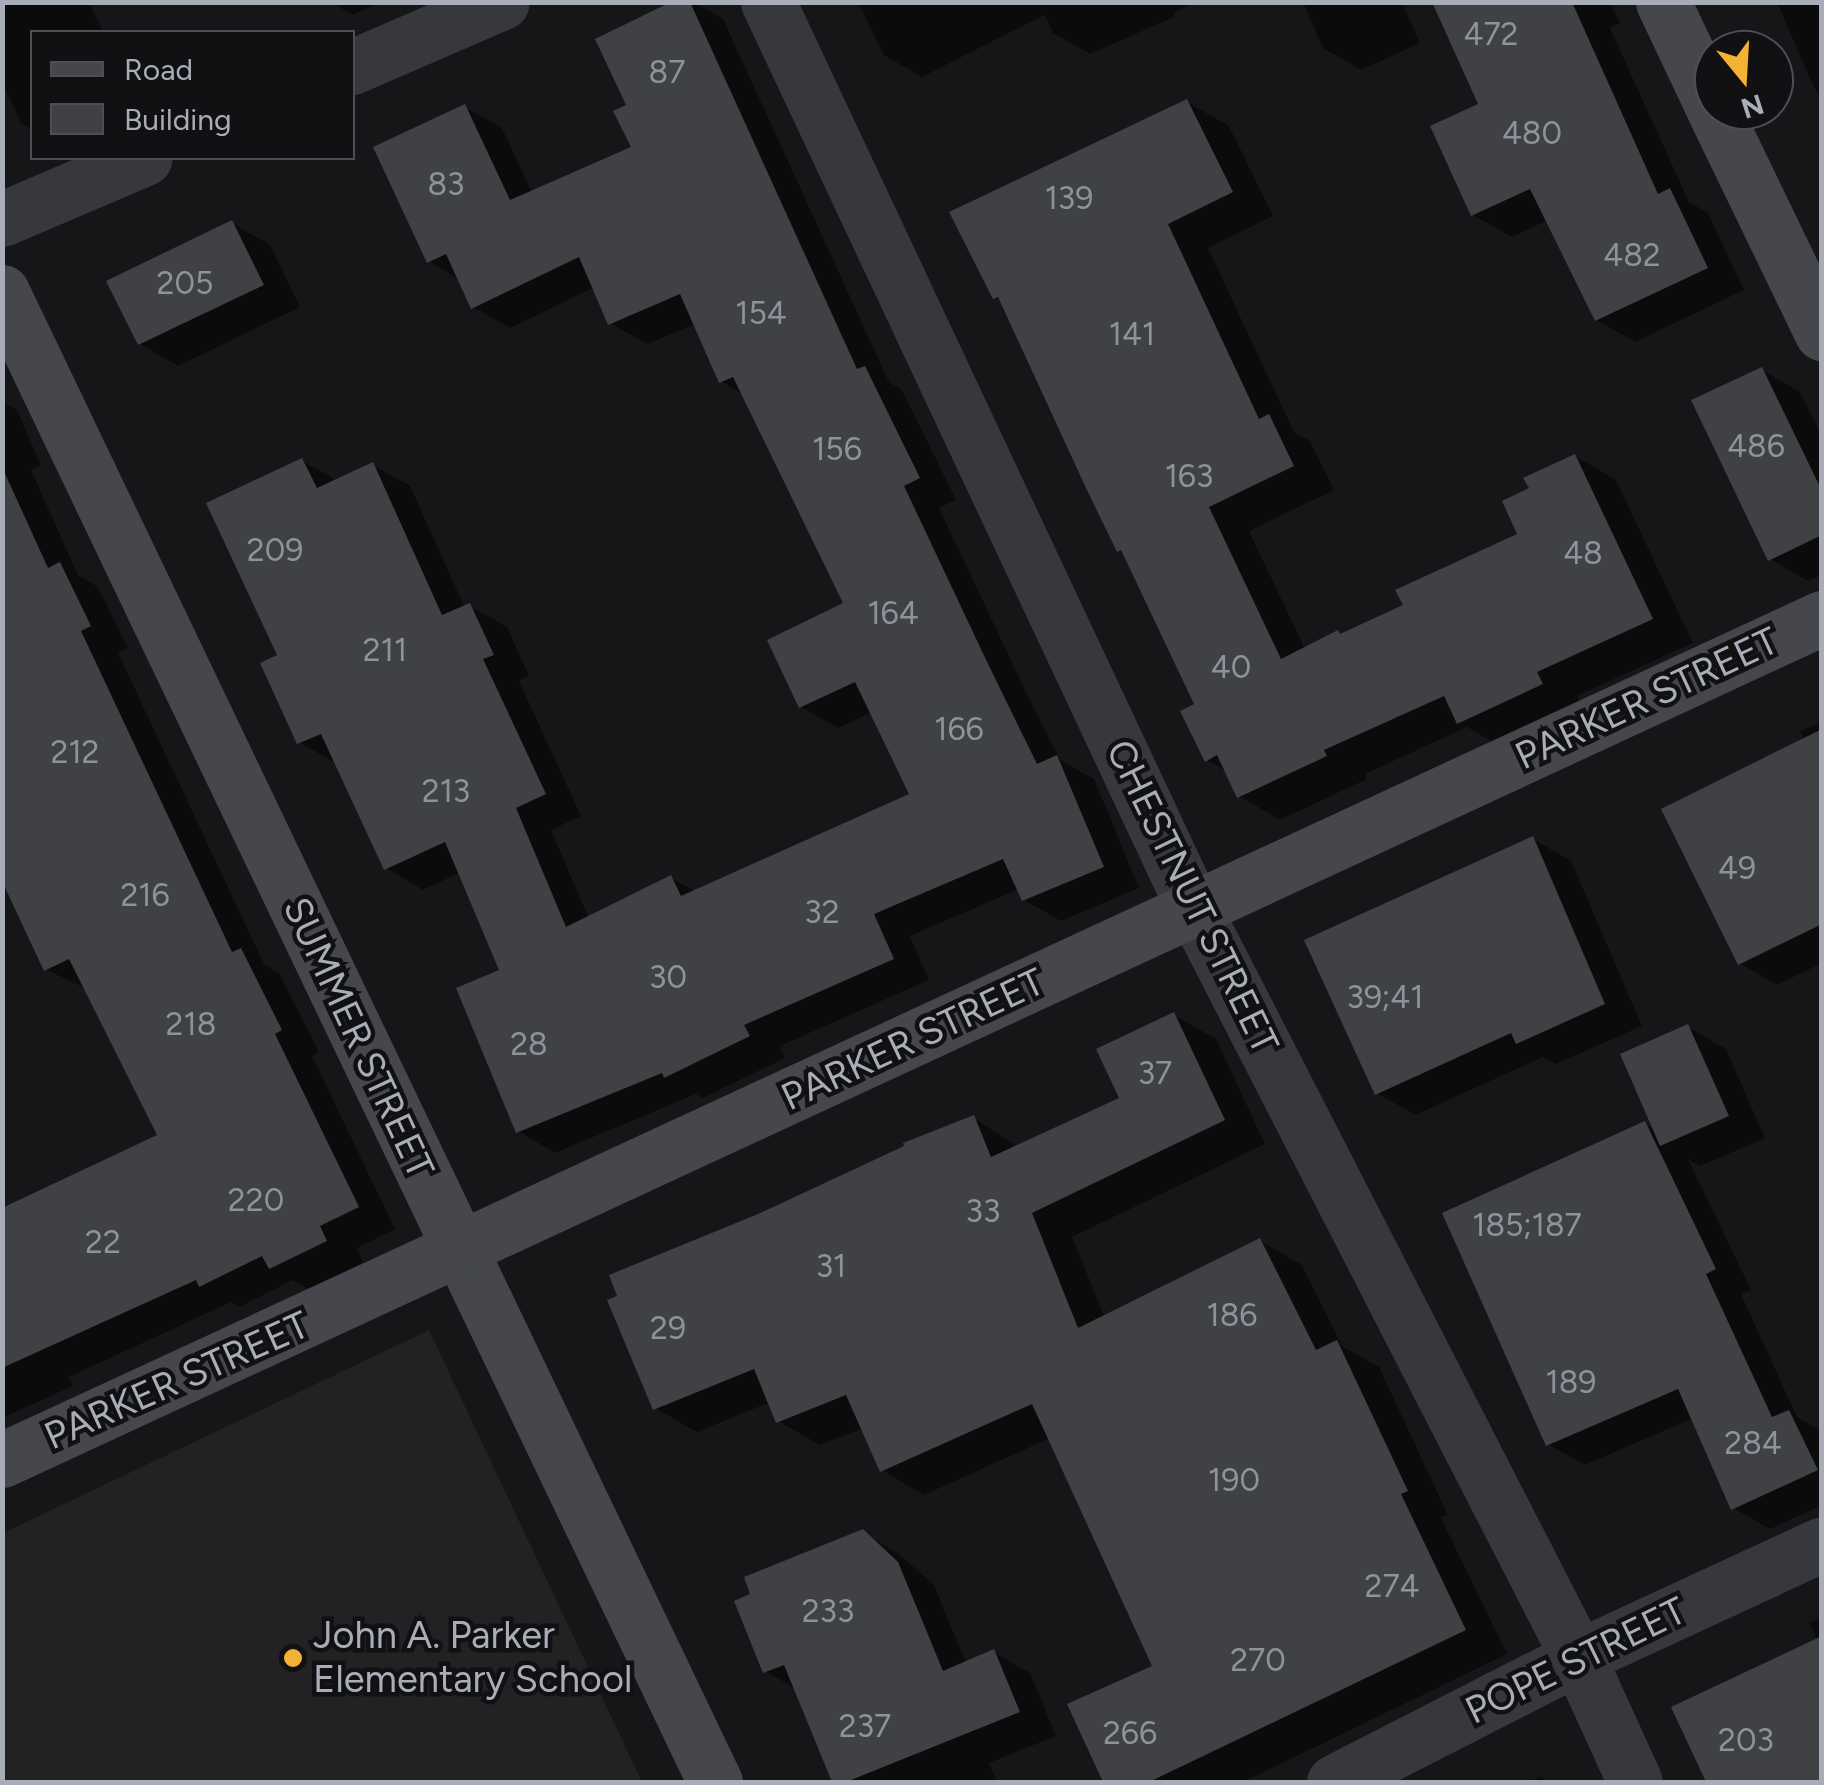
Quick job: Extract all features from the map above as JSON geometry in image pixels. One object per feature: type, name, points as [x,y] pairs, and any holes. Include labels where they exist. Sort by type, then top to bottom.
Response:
[{"type":"main road","points":[[1663,2],[1694,68]]},
{"type":"main road","points":[[1724,130],[1822,334]]},
{"type":"main road","name":"SUMMER STREET","points":[[2,292],[714,1782]]},
{"type":"main road","name":"PARKER STREET","points":[[2,1460],[460,1252],[1822,618]]},
{"type":"street","points":[[355,66],[502,2]]},
{"type":"street","name":"CHESTNUT STREET","points":[[768,2],[1194,909],[1578,1657],[1635,1782]]},
{"type":"street","points":[[2,219],[139,160]]},
{"type":"street","name":"POPE STREET","points":[[1334,1782],[1578,1657],[1822,1544]]},
{"type":"shaded area","name":"John A. Parker Elementary School","points":[[429,1330],[642,1782],[3,1782],[3,1533]]},
{"type":"building","points":[[671,2],[690,2],[857,369],[865,366],[920,478],[904,486],[989,666],[1037,764],[1057,755],[1104,867],[1022,901],[1003,859],[874,914],[894,959],[744,1025],[750,1036],[664,1078],[662,1073],[516,1133],[456,988],[499,970],[445,842],[384,870],[321,734],[297,744],[260,663],[277,655],[206,503],[302,458],[317,488],[373,462],[442,615],[470,603],[494,655],[483,659],[546,794],[516,808],[566,927],[671,875],[681,896],[909,794],[855,682],[799,708],[767,640],[843,603],[733,377],[719,383],[680,294],[608,325],[579,257],[471,309],[446,254],[427,263],[373,147],[465,104],[510,200],[631,147],[613,111],[626,105],[595,39]]},
{"type":"building","points":[[1432,2],[1572,2],[1658,194],[1670,188],[1708,268],[1595,321],[1530,189],[1471,216],[1430,126],[1478,104]]},
{"type":"building","points":[[1187,99],[1233,192],[1168,224],[1259,419],[1269,414],[1294,466],[1209,507],[1281,659],[1338,630],[1340,634],[1403,605],[1395,590],[1517,534],[1502,501],[1529,488],[1523,478],[1575,454],[1653,619],[1537,672],[1543,684],[1457,724],[1444,696],[1324,750],[1327,756],[1237,798],[1217,755],[1205,762],[1180,711],[1194,704],[1121,550],[1117,552],[1086,488],[998,297],[993,299],[949,212]]},
{"type":"building","points":[[232,220],[264,285],[138,345],[106,281]]},
{"type":"building","points":[[1762,367],[1822,491],[1822,535],[1768,561],[1691,400]]},
{"type":"building","points":[[2,467],[48,568],[60,562],[91,626],[81,631],[232,952],[241,948],[282,1030],[275,1034],[359,1207],[320,1226],[327,1241],[269,1269],[262,1256],[199,1287],[196,1280],[2,1368],[2,1208],[157,1135],[69,959],[44,971],[2,881]]},
{"type":"building","points":[[1822,729],[1822,924],[1738,965],[1661,809]]},
{"type":"building","points":[[1533,836],[1605,1004],[1516,1044],[1511,1033],[1375,1095],[1304,940]]},
{"type":"building","points":[[1174,1012],[1225,1120],[1032,1213],[1078,1328],[1260,1238],[1316,1350],[1337,1340],[1408,1491],[1401,1494],[1466,1630],[1149,1782],[1103,1782],[1067,1704],[1152,1666],[1032,1404],[880,1472],[846,1395],[776,1423],[754,1369],[653,1410],[607,1300],[617,1296],[609,1275],[758,1214],[904,1146],[903,1143],[974,1115],[991,1157],[1119,1098],[1096,1049]]},
{"type":"building","points":[[1688,1024],[1729,1116],[1660,1146],[1620,1054]]},
{"type":"building","points":[[1645,1121],[1716,1269],[1706,1274],[1772,1417],[1789,1410],[1818,1470],[1731,1510],[1678,1389],[1546,1446],[1442,1213]]},
{"type":"building","points":[[863,1529],[898,1562],[943,1671],[994,1649],[1020,1712],[846,1782],[832,1782],[784,1665],[763,1673],[734,1601],[750,1594],[744,1577]]},
{"type":"building","points":[[1822,1636],[1822,1782],[1706,1782],[1671,1707]]},
{"type":"place","name":"John A. Parker Elementary School","points":[[293,1658]]}]
